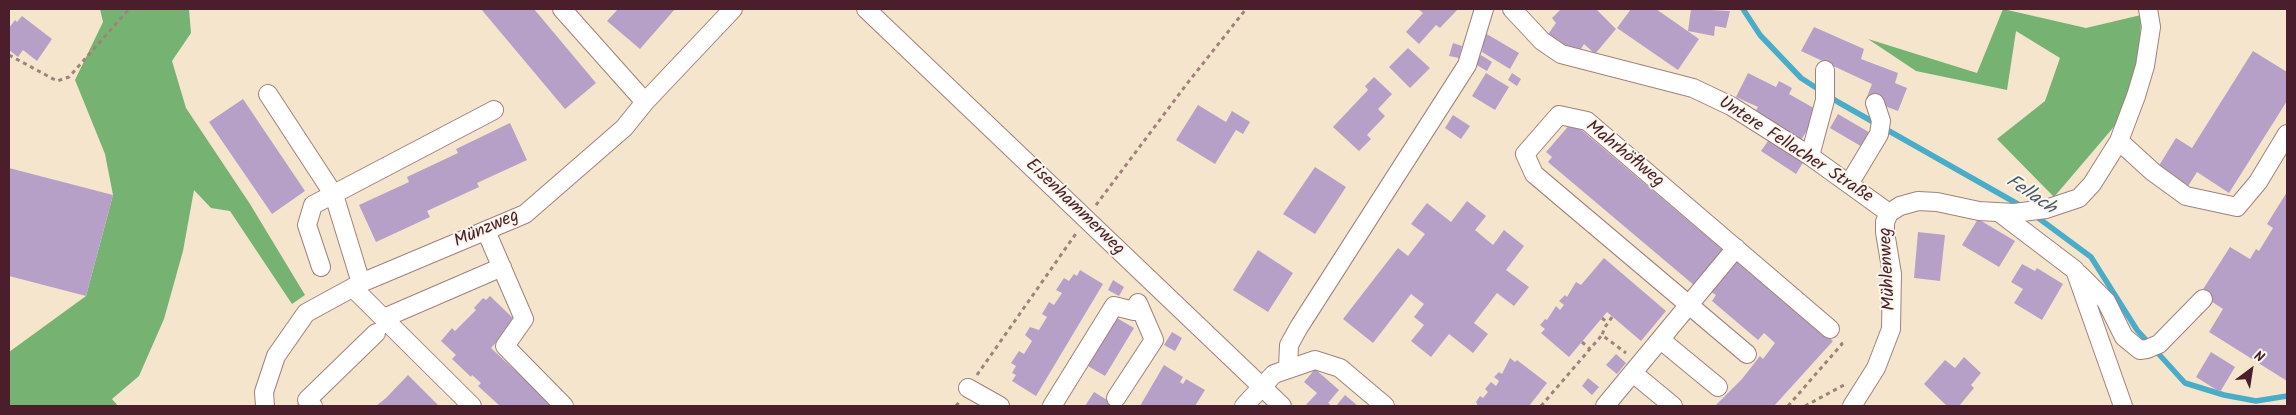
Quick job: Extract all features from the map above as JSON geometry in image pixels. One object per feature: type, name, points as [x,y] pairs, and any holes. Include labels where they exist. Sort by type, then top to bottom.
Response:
[{"type":"street","points":[[562,9],[645,102]]},
{"type":"street","name":"Münzweg","points":[[265,406],[264,392],[276,356],[306,313],[357,286],[525,214],[624,128],[645,102],[733,9]]},
{"type":"street","name":"Eisenhammerweg","points":[[866,9],[1282,406]]},
{"type":"street","points":[[1288,368],[1289,345],[1299,327],[1467,65],[1484,9]]},
{"type":"street","name":"Untere Fellacher Straße","points":[[1512,9],[1542,41],[1561,54],[1693,88],[1730,106],[1810,156],[1889,213]]},
{"type":"street","points":[[1889,213],[1900,206],[1918,201],[1937,202],[1979,211],[2007,213],[2046,209],[2079,198],[2092,184],[2119,141],[2136,96],[2145,66],[2151,27],[2148,9]]},
{"type":"street","points":[[1810,156],[1825,86]]},
{"type":"street","points":[[268,94],[334,195],[357,286],[380,326],[472,406]]},
{"type":"street","points":[[1849,184],[1880,128],[1875,103]]},
{"type":"street","points":[[321,267],[307,226],[313,205],[494,110]]},
{"type":"street","name":"Mahrhöflweg","points":[[1747,354],[1534,174],[1525,154],[1559,115],[1586,120],[1830,329]]},
{"type":"street","points":[[2119,141],[2152,172],[2186,196],[2237,207],[2258,182],[2287,134]]},
{"type":"street","name":"Mühlenweg","points":[[1852,406],[1876,368],[1891,329],[1892,274],[1885,232],[1885,222],[1889,213]]},
{"type":"street","points":[[2007,213],[2076,270],[2106,302],[2124,337],[2140,350],[2153,347],[2203,299]]},
{"type":"street","points":[[486,231],[524,319],[505,346],[564,406]]},
{"type":"street","points":[[1606,406],[1736,248]]},
{"type":"street","points":[[313,406],[307,400],[380,326],[502,267]]},
{"type":"street","points":[[2076,270],[2123,406]]},
{"type":"street","points":[[1133,312],[1151,282]]},
{"type":"street","points":[[1052,406],[1114,306],[1133,312],[1154,340],[1116,398]]},
{"type":"street","points":[[1661,340],[1718,387]]},
{"type":"street","points":[[1244,406],[1274,374],[1315,360],[1340,368],[1385,406]]},
{"type":"street","points":[[1637,369],[1673,406]]},
{"type":"street","points":[[968,388],[1000,406]]},
{"type":"path","points":[[9,55],[57,81],[68,77],[130,9]]},
{"type":"path","points":[[956,406],[1086,219],[1186,85],[1246,9]]},
{"type":"path","points":[[1541,406],[1602,335],[1612,317]]},
{"type":"path","points":[[1602,318],[1608,323]]},
{"type":"path","points":[[1788,406],[1842,344],[1830,329]]},
{"type":"path","points":[[1602,335],[1637,369]]},
{"type":"path","points":[[1582,342],[1590,349]]},
{"type":"path","points":[[1805,406],[1876,368]]},
{"type":"green space","points":[[100,9],[189,9],[191,33],[172,61],[186,108],[250,204],[305,295],[292,304],[230,211],[211,208],[194,190],[183,251],[164,319],[139,376],[112,399],[118,406],[9,406],[9,352],[86,296],[113,195],[105,154],[75,80],[103,22]]},
{"type":"green space","points":[[2003,9],[2086,28],[2141,15],[2140,50],[2124,115],[2054,197],[1997,139],[2045,101],[2060,58],[2016,31],[2007,90],[1916,71],[1868,39],[1977,73]]},
{"type":"building","points":[[481,9],[534,9],[596,83],[565,109]]},
{"type":"building","points":[[618,9],[675,9],[640,49],[607,21]]},
{"type":"building","points":[[1418,9],[1458,9],[1440,28],[1436,25],[1419,44],[1406,32],[1423,13]]},
{"type":"building","points":[[1561,9],[1596,9],[1616,29],[1595,54],[1584,44],[1577,56],[1546,37],[1556,23],[1552,18]]},
{"type":"building","points":[[1631,9],[1656,9],[1699,39],[1678,70],[1617,28]]},
{"type":"building","points":[[1691,9],[1730,11],[1726,28],[1715,26],[1714,36],[1688,31]]},
{"type":"building","points":[[22,16],[52,39],[37,61],[23,50],[18,57],[9,50],[9,28],[15,20],[17,22]]},
{"type":"building","points":[[1814,27],[1864,49],[1861,59],[1898,73],[1895,83],[1907,88],[1898,111],[1866,99],[1872,84],[1801,51]]},
{"type":"building","points":[[1485,33],[1519,53],[1510,69],[1482,52]]},
{"type":"building","points":[[1453,43],[1462,46],[1459,58],[1449,56]]},
{"type":"building","points":[[1408,48],[1430,68],[1410,88],[1389,67]]},
{"type":"building","points":[[2253,51],[2287,72],[2287,101],[2229,193],[2197,172],[2185,191],[2155,172],[2176,138],[2192,148]]},
{"type":"building","points":[[1481,55],[1492,62],[1487,71],[1475,64]]},
{"type":"building","points":[[1486,73],[1509,87],[1495,110],[1472,96]]},
{"type":"building","points":[[1512,73],[1521,79],[1517,86],[1508,80]]},
{"type":"building","points":[[1748,73],[1776,87],[1779,81],[1792,88],[1789,94],[1819,111],[1798,145],[1753,115],[1758,107],[1736,97]]},
{"type":"building","points":[[1374,77],[1392,94],[1378,109],[1385,116],[1367,135],[1371,139],[1359,151],[1333,127],[1368,90],[1365,86]]},
{"type":"building","points":[[243,99],[305,191],[272,214],[209,122]]},
{"type":"building","points":[[1198,105],[1226,122],[1232,111],[1250,122],[1243,134],[1236,130],[1215,164],[1176,140]]},
{"type":"building","points":[[1838,114],[1872,134],[1864,148],[1830,128]]},
{"type":"building","points":[[1453,115],[1470,126],[1461,139],[1445,128]]},
{"type":"building","points":[[1572,122],[1724,251],[1695,286],[1548,162],[1552,157],[1546,152]]},
{"type":"building","points":[[510,123],[527,160],[477,183],[479,187],[427,211],[430,217],[376,242],[359,205],[409,182],[407,177],[458,153],[456,149]]},
{"type":"building","points":[[1773,134],[1807,156],[1796,174],[1761,151]]},
{"type":"building","points":[[1315,167],[1346,187],[1315,234],[1283,214]]},
{"type":"building","points":[[9,168],[113,195],[86,296],[9,276]]},
{"type":"building","points":[[2287,192],[2287,381],[2209,332],[2223,309],[2200,294],[2230,247],[2250,259],[2256,249],[2259,251],[2273,228],[2267,224]]},
{"type":"building","points":[[1467,201],[1486,216],[1475,230],[1493,245],[1504,230],[1524,246],[1506,270],[1529,287],[1514,306],[1497,293],[1474,323],[1488,334],[1473,353],[1449,334],[1431,357],[1411,341],[1424,325],[1414,317],[1424,304],[1411,294],[1373,343],[1343,319],[1398,248],[1408,256],[1425,234],[1411,224],[1427,203],[1451,222]]},
{"type":"building","points":[[1978,219],[2015,241],[1999,267],[1962,245]]},
{"type":"building","points":[[1918,232],[1945,235],[1940,281],[1914,278]]},
{"type":"building","points":[[1258,250],[1293,273],[1268,312],[1233,290]]},
{"type":"building","points":[[1604,258],[1666,311],[1641,341],[1607,312],[1569,357],[1541,333],[1545,329],[1540,325],[1545,319],[1547,320],[1556,306],[1560,310],[1564,305],[1559,301],[1565,295],[1567,297],[1576,282],[1581,285]]},
{"type":"building","points":[[1737,262],[1833,341],[1774,406],[1715,406],[1742,379],[1760,356],[1763,359],[1775,343],[1764,333],[1758,340],[1712,301],[1716,295],[1711,292]]},
{"type":"building","points":[[2022,264],[2035,271],[2037,268],[2063,284],[2042,320],[2014,303],[2023,289],[2011,282]]},
{"type":"building","points":[[1080,270],[1103,284],[1036,396],[1012,381],[1016,375],[1012,373],[1016,366],[1011,363],[1019,351],[1024,354],[1032,341],[1025,335],[1030,327],[1039,330],[1047,317],[1042,314],[1049,302],[1054,305],[1062,293],[1056,290],[1064,278],[1069,281],[1074,274],[1077,276]]},
{"type":"building","points":[[1113,280],[1124,287],[1119,296],[1108,290]]},
{"type":"building","points":[[490,296],[516,321],[491,348],[553,406],[500,406],[478,386],[481,383],[472,375],[471,377],[452,359],[456,355],[441,341],[452,328],[455,331],[476,310],[474,308],[483,298],[486,300]]},
{"type":"building","points":[[1117,318],[1134,328],[1105,376],[1088,366]]},
{"type":"building","points":[[1172,332],[1182,338],[1175,351],[1164,345]]},
{"type":"building","points":[[2211,352],[2235,367],[2220,392],[2196,377]]},
{"type":"building","points":[[1616,354],[1626,363],[1617,374],[1606,365]]},
{"type":"building","points":[[1964,357],[1981,373],[1971,385],[1974,388],[1959,406],[1947,406],[1924,384],[1945,360],[1955,368]]},
{"type":"building","points":[[1510,358],[1515,362],[1517,360],[1547,383],[1529,406],[1478,406],[1476,402],[1480,396],[1483,398],[1488,392],[1485,389],[1491,382],[1496,386],[1499,381],[1494,377],[1499,372],[1502,374]]},
{"type":"building","points":[[1164,365],[1183,377],[1180,382],[1183,384],[1186,379],[1205,390],[1195,406],[1140,406]]},
{"type":"building","points":[[1315,369],[1339,390],[1328,403],[1330,404],[1329,406],[1305,406],[1317,393],[1304,382]]},
{"type":"building","points":[[408,375],[438,405],[376,406],[386,398]]},
{"type":"building","points":[[1588,378],[1599,387],[1592,395],[1582,386]]},
{"type":"building","points":[[1094,392],[1117,406],[1085,406]]},
{"type":"building","points":[[1345,395],[1358,406],[1336,406]]},
{"type":"waterway","name":"Fellach","points":[[1743,9],[1760,35],[1801,78],[1838,102],[2023,207]]},
{"type":"waterway","name":"Fellach","points":[[2033,214],[2091,257],[2137,330],[2185,383],[2224,395],[2256,401],[2287,396]]}]
